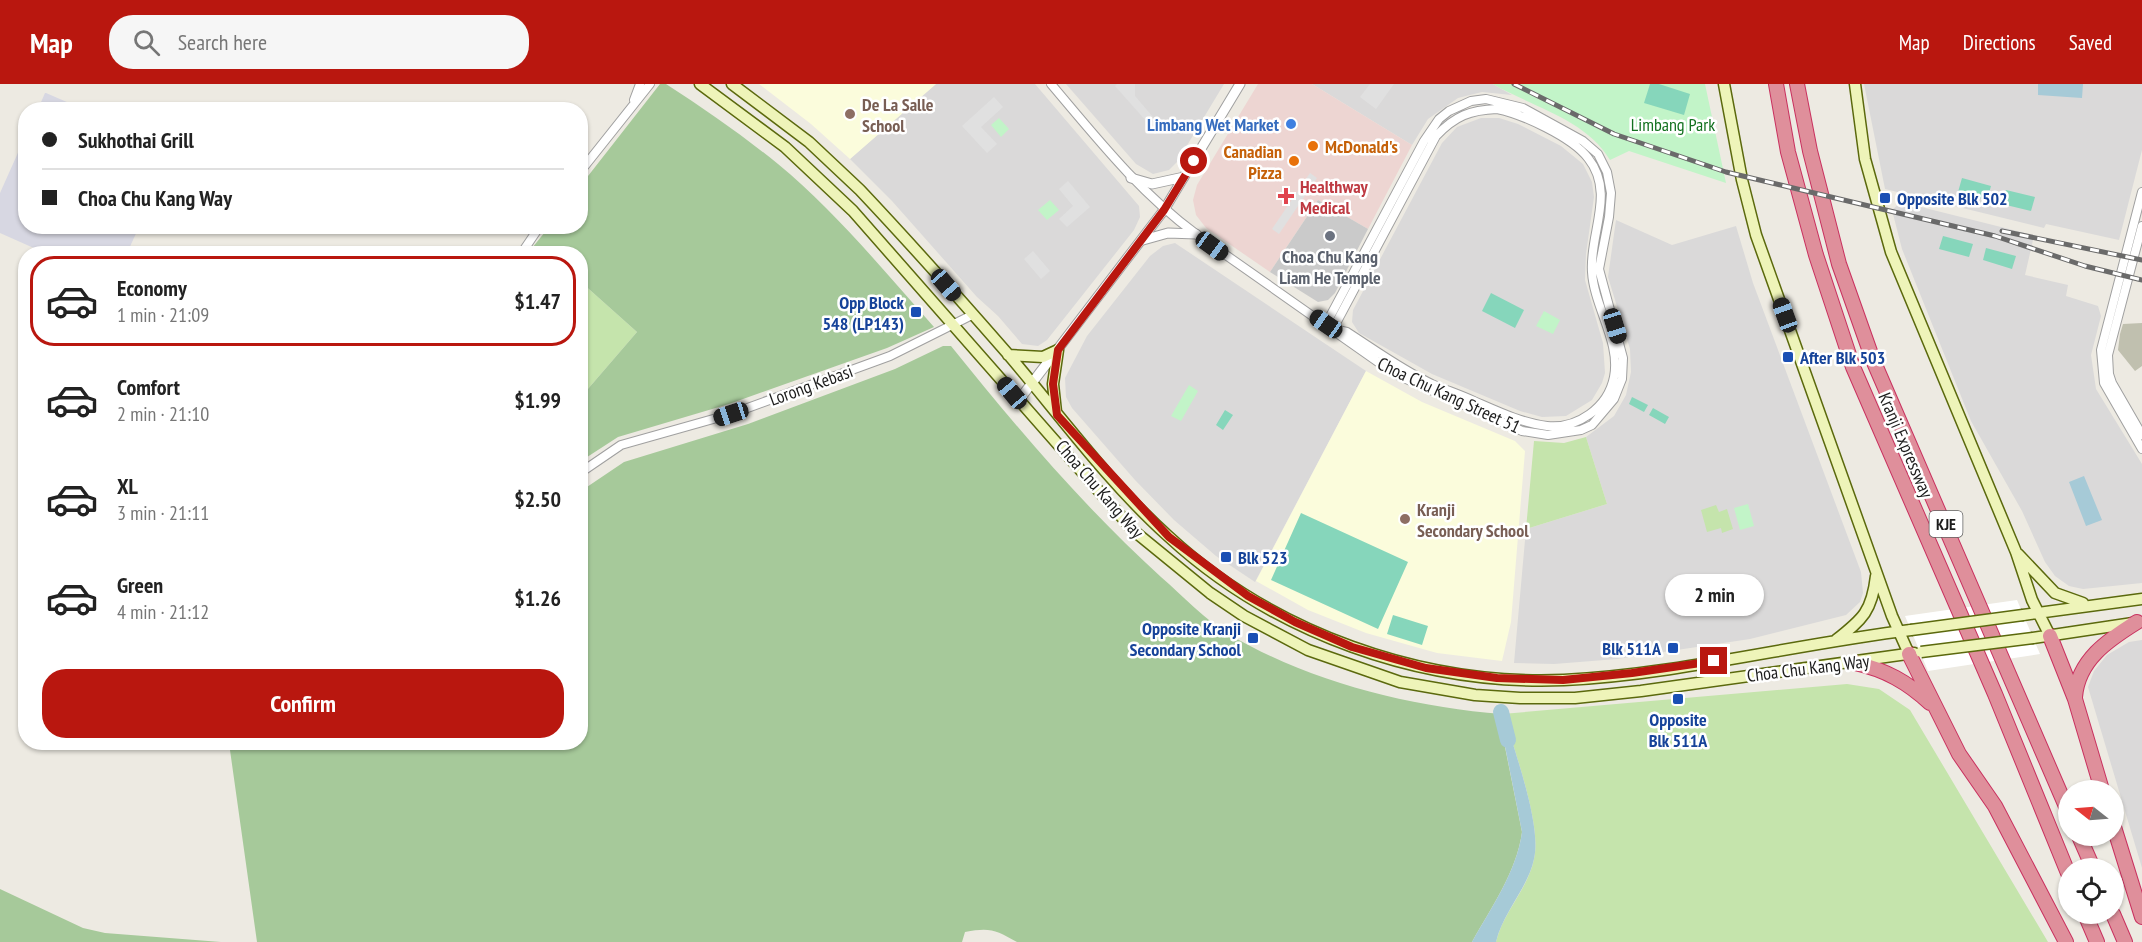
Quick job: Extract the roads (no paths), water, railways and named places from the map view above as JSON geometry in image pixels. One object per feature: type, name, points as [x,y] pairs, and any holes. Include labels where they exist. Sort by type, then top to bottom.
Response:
[{"type":"highway","name":"Kranji Expressway","points":[[1776,84],[1788,152],[1816,255],[1853,367],[1995,694],[2062,858]]},
{"type":"highway","name":"Kranji Expressway","points":[[1797,84],[1810,151],[1839,264],[1873,360],[2058,788]]},
{"type":"highway","points":[[2075,699],[2076,685],[2092,656],[2115,636],[2140,622]]},
{"type":"highway","points":[[2050,636],[2075,699],[2099,780]]},
{"type":"highway","points":[[1915,653],[1936,709],[1959,754],[1995,807],[2066,942]]},
{"type":"highway","points":[[1855,663],[1881,669],[1909,684],[1936,709]]},
{"type":"highway","points":[[2120,846],[2142,917]]},
{"type":"highway","points":[[2089,924],[2097,942]]},
{"type":"highway","points":[[2117,924],[2125,942]]},
{"type":"main road","name":"Choa Chu Kang Way","points":[[699,84],[785,147],[825,184],[892,254],[1134,531],[1178,570],[1244,616],[1308,650],[1400,682],[1475,695],[1553,698],[1641,691],[2140,622]]},
{"type":"main road","name":"Choa Chu Kang Way","points":[[732,84],[783,121],[842,172],[907,240],[1008,355],[1057,415],[1169,537],[1222,578],[1275,612],[1323,636],[1426,668],[1497,678],[1563,680],[1632,673],[1911,630],[2142,598]]},
{"type":"main road","points":[[1724,84],[1742,180],[1756,235],[1876,573],[1899,632],[1915,653]]},
{"type":"main road","points":[[1855,84],[1865,159],[1891,252],[2016,552],[2037,612],[2050,636]]},
{"type":"main road","points":[[1008,355],[1043,357],[1058,350]]},
{"type":"main road","points":[[1057,415],[1053,384],[1058,350]]},
{"type":"main road","points":[[2016,552],[2055,593],[2089,605]]},
{"type":"main road","points":[[1833,642],[1867,614],[1872,603],[1876,573]]},
{"type":"street","points":[[631,108],[640,84]]},
{"type":"street","points":[[588,162],[650,84]]},
{"type":"street","name":"Choa Chu Kang Street 51","points":[[1051,84],[1131,178],[1164,210],[1330,327],[1343,339],[1395,374],[1522,430],[1548,435],[1574,432],[1592,424],[1614,399],[1622,379],[1623,358],[1599,269],[1610,218],[1611,193],[1607,172],[1598,154],[1566,130],[1510,103],[1486,99],[1471,101],[1449,111],[1439,119],[1424,141],[1330,327]]},
{"type":"street","points":[[1019,400],[1164,210],[1240,84]]},
{"type":"street","points":[[1131,178],[1152,184],[1184,177]]},
{"type":"street","points":[[2142,192],[2101,350],[2101,374],[2114,402],[2142,449]]},
{"type":"street","points":[[2142,226],[2108,355],[2109,374],[2142,435]]},
{"type":"street","points":[[1143,240],[1168,233],[1196,234]]},
{"type":"street","name":"Lorong Kebasi","points":[[588,468],[621,445],[741,410],[890,356],[972,315]]},
{"type":"street","points":[[2101,350],[2113,334]]},
{"type":"street","points":[[2114,402],[2117,392]]},
{"type":"water","points":[[2038,84],[2083,84],[2082,98],[2038,95]]},
{"type":"water","points":[[2084,476],[2102,520],[2086,526],[2069,482]]},
{"type":"water","points":[[1506,720],[1531,809],[1534,828],[1534,859],[1527,880],[1504,920],[1496,942],[1472,942],[1509,875],[1522,832],[1500,721]]},
{"type":"waterway","points":[[1501,712],[1508,740]]},
{"type":"railway","points":[[1514,84],[1614,134],[1726,172],[1995,236],[2085,266],[2142,280]]},
{"type":"railway","points":[[2002,231],[2142,260]]},
{"type":"place","name":"De La Salle School","points":[[850,114]]},
{"type":"place","name":"Limbang Wet Market","points":[[1291,124]]},
{"type":"place","name":"McDonald's","points":[[1313,146]]},
{"type":"place","name":"Canadian Pizza","points":[[1294,161]]},
{"type":"place","name":"Healthway Medical","points":[[1286,196]]},
{"type":"place","name":"Opposite Blk 502","points":[[1885,198]]},
{"type":"place","name":"Choa Chu Kang Liam He Temple","points":[[1330,236]]},
{"type":"place","name":"Opp Block 548 (LP143)","points":[[916,312]]},
{"type":"place","name":"After Blk 503","points":[[1788,357]]},
{"type":"place","name":"Kranji Secondary School","points":[[1405,519]]},
{"type":"place","name":"Blk 523","points":[[1226,557]]},
{"type":"place","name":"Opposite Kranji Secondary School","points":[[1253,638]]},
{"type":"place","name":"Blk 511A","points":[[1673,648]]},
{"type":"place","name":"Opposite Blk 511A","points":[[1678,699]]},
{"type":"park label","name":"Limbang Park","points":[[1673,124]]}]
